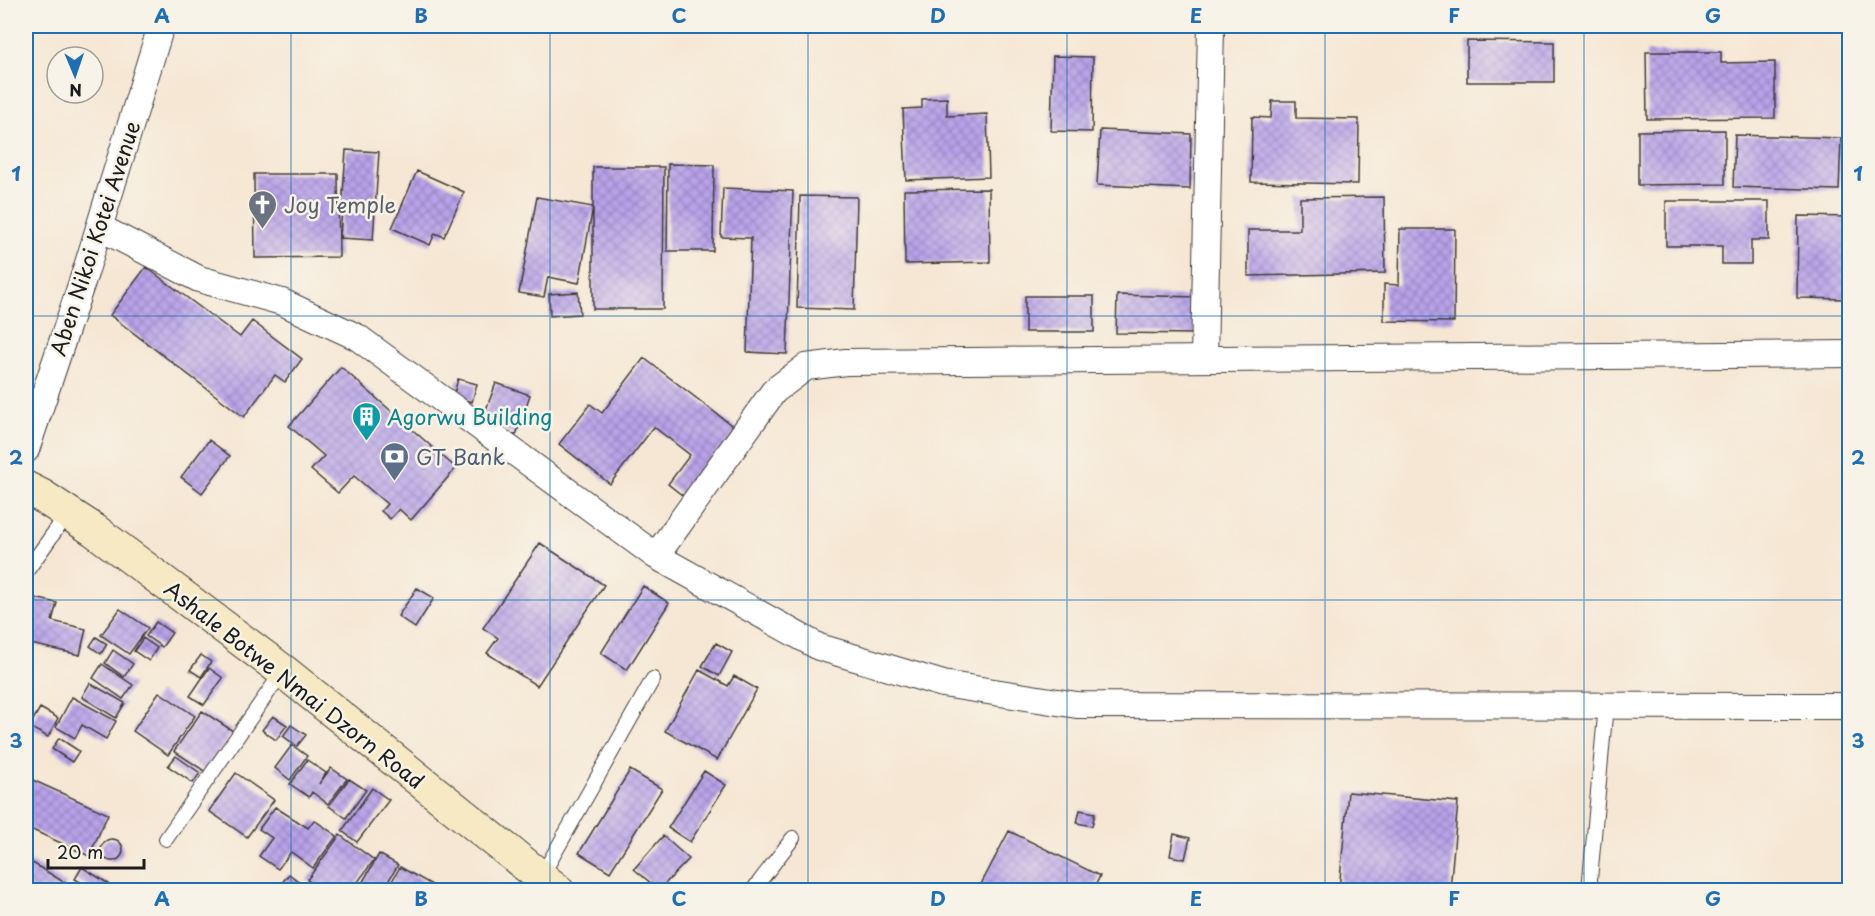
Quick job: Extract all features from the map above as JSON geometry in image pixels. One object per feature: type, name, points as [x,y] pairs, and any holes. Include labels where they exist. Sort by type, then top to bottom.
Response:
[{"type":"main road","name":"Ashale Botwe Nmai Dzorn Road","points":[[26,488],[94,530],[283,671],[549,884]]},
{"type":"street","name":"Aben Nikoi Kotei Avenue","points":[[26,450],[99,227],[161,26]]},
{"type":"street","points":[[1204,359],[1211,26]]},
{"type":"street","points":[[99,227],[199,279],[282,302],[357,336],[656,556],[819,647],[943,684],[1077,705],[1850,706]]},
{"type":"street","points":[[656,556],[774,391],[806,367],[846,362],[1850,354]]},
{"type":"lane","points":[[26,572],[68,513]]},
{"type":"lane","points":[[166,839],[283,671]]},
{"type":"lane","points":[[549,884],[653,679]]},
{"type":"lane","points":[[1589,891],[1606,705]]},
{"type":"lane","points":[[753,891],[793,838]]},
{"type":"building","points":[[1467,41],[1554,42],[1554,82],[1467,82]]},
{"type":"building","points":[[1646,52],[1721,52],[1721,63],[1775,62],[1775,118],[1647,119]]},
{"type":"building","points":[[1053,56],[1093,57],[1092,132],[1051,131]]},
{"type":"building","points":[[947,98],[947,116],[987,114],[989,177],[906,180],[903,109],[922,108],[922,99]]},
{"type":"building","points":[[1272,101],[1296,101],[1296,118],[1359,119],[1358,184],[1251,182],[1252,117],[1271,118]]},
{"type":"building","points":[[1100,130],[1191,134],[1190,189],[1097,185]]},
{"type":"building","points":[[1725,130],[1725,184],[1638,185],[1638,131]]},
{"type":"building","points":[[1735,135],[1841,138],[1839,190],[1733,187]]},
{"type":"building","points":[[346,150],[379,152],[373,240],[340,238]]},
{"type":"building","points":[[668,164],[714,165],[713,251],[667,251]]},
{"type":"building","points":[[593,167],[664,167],[663,309],[593,309]]},
{"type":"building","points":[[417,171],[464,192],[444,237],[435,233],[430,245],[392,228]]},
{"type":"building","points":[[254,174],[338,174],[339,257],[255,258]]},
{"type":"building","points":[[723,188],[793,191],[787,354],[747,352],[751,238],[721,237]]},
{"type":"building","points":[[989,189],[990,262],[905,264],[904,190]]},
{"type":"building","points":[[800,196],[857,197],[854,310],[797,308]]},
{"type":"building","points":[[537,197],[593,207],[579,283],[548,277],[544,297],[519,293]]},
{"type":"building","points":[[1384,197],[1385,273],[1248,276],[1248,230],[1300,230],[1300,198]]},
{"type":"building","points":[[1666,201],[1769,201],[1769,240],[1751,240],[1751,264],[1722,264],[1722,246],[1666,246]]},
{"type":"building","points":[[1798,216],[1850,217],[1850,299],[1797,298]]},
{"type":"building","points":[[1400,229],[1455,229],[1454,322],[1384,321],[1384,284],[1399,285]]},
{"type":"building","points":[[146,267],[240,337],[252,321],[302,359],[285,382],[275,375],[244,417],[110,315]]},
{"type":"building","points":[[578,292],[580,314],[550,316],[549,294]]},
{"type":"building","points":[[1117,295],[1197,297],[1196,334],[1116,333]]},
{"type":"building","points":[[1025,296],[1094,296],[1094,332],[1025,332]]},
{"type":"building","points":[[644,358],[739,431],[687,499],[668,484],[690,455],[654,427],[610,484],[559,444],[590,404],[602,413]]},
{"type":"building","name":"Agorwu Building","points":[[341,367],[456,468],[411,520],[399,509],[390,519],[381,511],[387,504],[354,476],[338,493],[311,470],[324,456],[289,426]]},
{"type":"building","points":[[458,379],[477,384],[472,402],[453,397]]},
{"type":"building","points":[[496,383],[530,395],[516,435],[481,423]]},
{"type":"building","points":[[209,440],[230,456],[202,493],[181,477]]},
{"type":"building","points":[[540,543],[604,585],[537,686],[487,653],[498,638],[483,628]]},
{"type":"building","points":[[643,586],[669,603],[627,670],[601,653]]},
{"type":"building","points":[[417,588],[434,598],[415,628],[398,616]]},
{"type":"building","points":[[26,596],[57,603],[52,621],[86,629],[80,655],[26,643]]},
{"type":"building","points":[[120,609],[148,628],[129,654],[101,635]]},
{"type":"building","points":[[156,622],[172,633],[162,647],[146,636]]},
{"type":"building","points":[[96,637],[107,644],[101,654],[90,646]]},
{"type":"building","points":[[143,638],[157,648],[149,661],[134,651]]},
{"type":"building","points":[[716,643],[732,652],[719,676],[702,666]]},
{"type":"building","points":[[113,650],[133,664],[124,677],[105,663]]},
{"type":"building","points":[[201,655],[211,662],[201,677],[190,670]]},
{"type":"building","points":[[102,664],[133,685],[123,699],[93,678]]},
{"type":"building","points":[[209,668],[223,678],[204,705],[190,696]]},
{"type":"building","points":[[699,670],[728,686],[734,676],[757,689],[717,760],[665,731]]},
{"type":"building","points":[[90,683],[125,703],[116,718],[82,697]]},
{"type":"building","points":[[159,692],[195,716],[168,755],[133,731]]},
{"type":"building","points":[[72,697],[116,721],[106,739],[82,725],[75,738],[56,727]]},
{"type":"building","points":[[40,708],[58,718],[48,737],[29,727]]},
{"type":"building","points":[[202,711],[233,731],[206,772],[174,751]]},
{"type":"building","points":[[273,716],[287,725],[276,740],[262,730]]},
{"type":"building","points":[[291,725],[306,735],[297,746],[283,736]]},
{"type":"building","points":[[59,738],[79,751],[72,762],[52,749]]},
{"type":"building","points":[[292,745],[307,756],[290,780],[275,768]]},
{"type":"building","points":[[176,756],[200,773],[193,783],[168,766]]},
{"type":"building","points":[[307,760],[326,773],[319,784],[331,768],[347,779],[328,804],[312,792],[309,797],[290,784]]},
{"type":"building","points":[[630,770],[662,789],[610,872],[579,853]]},
{"type":"building","points":[[704,771],[726,785],[690,842],[668,828]]},
{"type":"building","points":[[236,773],[274,800],[247,837],[209,811]]},
{"type":"building","points":[[26,777],[108,814],[89,856],[26,827]]},
{"type":"building","points":[[349,779],[366,790],[346,818],[329,806]]},
{"type":"building","points":[[372,788],[389,800],[357,842],[342,831]]},
{"type":"building","points":[[1348,792],[1458,802],[1450,890],[1339,890]]},
{"type":"building","points":[[275,807],[308,828],[314,820],[337,836],[313,868],[291,852],[278,869],[259,856],[272,838],[259,829]]},
{"type":"building","points":[[1080,810],[1095,813],[1092,826],[1077,823]]},
{"type":"building","points":[[1009,831],[1100,876],[1093,890],[978,890]]},
{"type":"building","points":[[1174,834],[1190,838],[1185,859],[1170,856]]},
{"type":"building","points":[[340,835],[374,860],[352,890],[323,890],[307,880]]},
{"type":"building","points":[[663,836],[689,859],[659,890],[634,869]]},
{"type":"building","points":[[112,839],[120,842],[123,850],[120,858],[112,861],[104,858],[101,850],[104,842]]},
{"type":"building","points":[[379,854],[398,865],[383,890],[358,890]]},
{"type":"building","points":[[26,859],[67,884],[63,890],[26,890]]},
{"type":"building","points":[[82,867],[109,884],[105,890],[94,890],[75,879]]},
{"type":"building","points":[[400,867],[434,886],[432,890],[387,890]]},
{"type":"building","points":[[289,874],[305,886],[302,890],[288,890],[280,885]]},
{"type":"place","name":"Joy Temple","points":[[263,230]]},
{"type":"place","name":"Agorwu Building","points":[[366,442]]},
{"type":"place","name":"GT Bank","points":[[395,482]]}]
